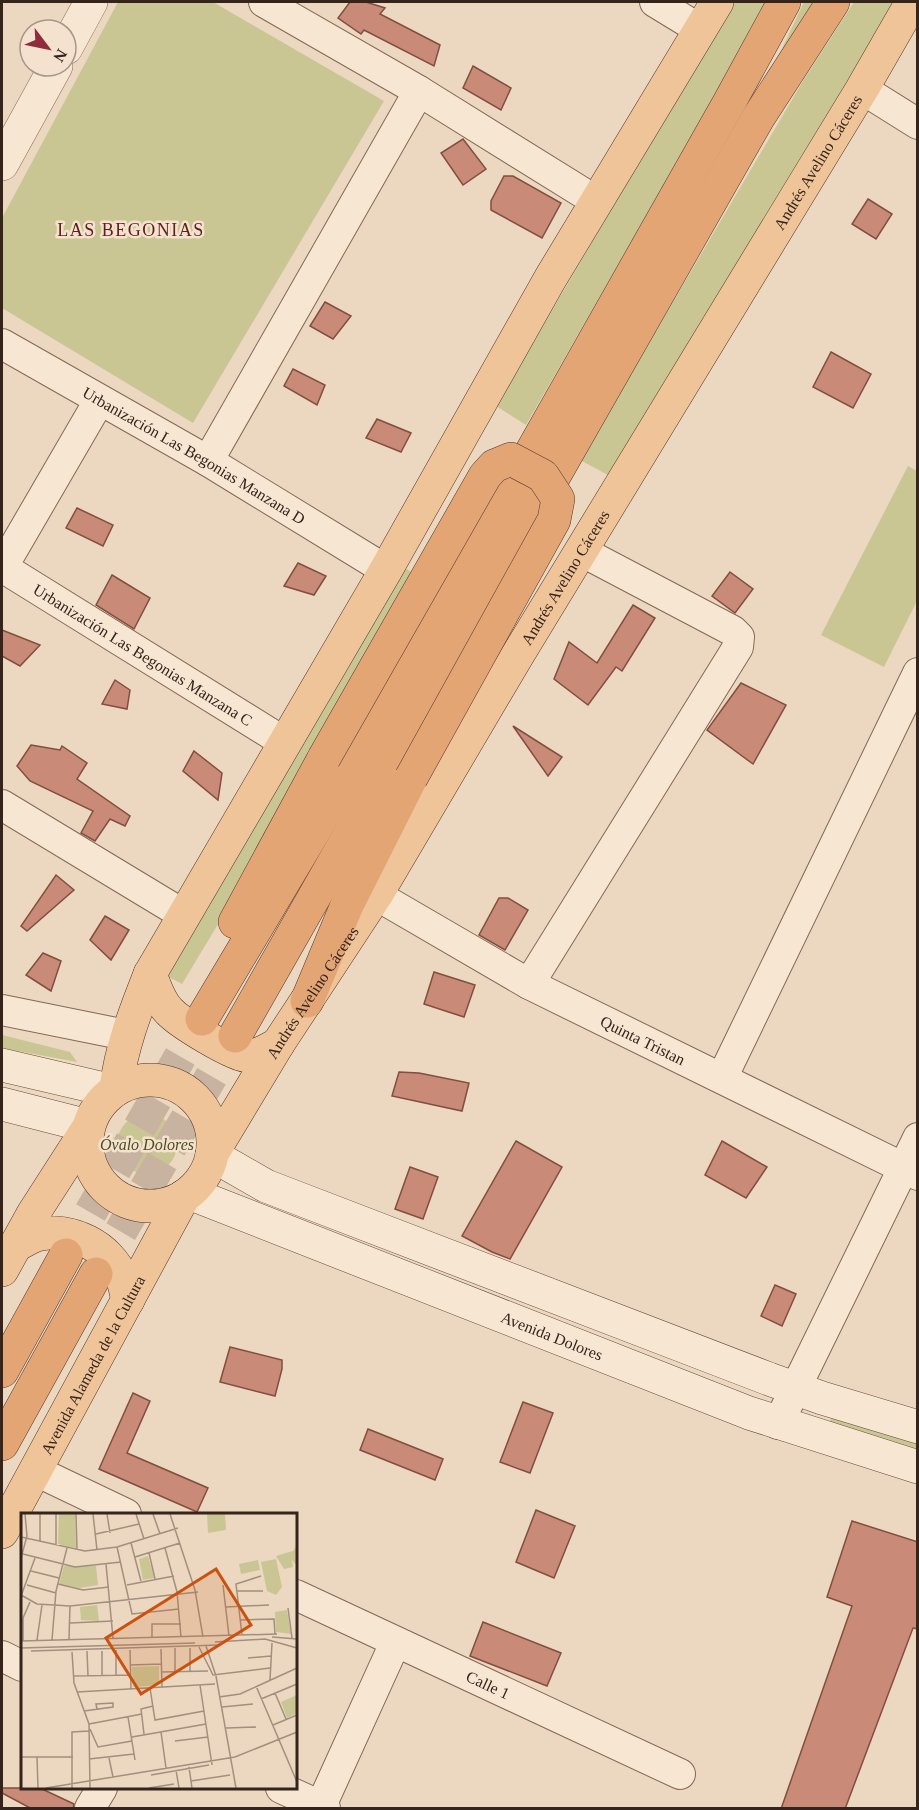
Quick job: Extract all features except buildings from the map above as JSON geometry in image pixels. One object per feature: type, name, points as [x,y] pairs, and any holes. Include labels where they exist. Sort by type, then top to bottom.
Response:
[{"type":"highway","points":[[307,1001],[346,905],[411,778],[554,520],[558,498],[543,476],[511,459],[494,466],[484,476],[324,758],[214,960],[205,1014],[376,727],[724,112],[784,2]]},
{"type":"highway","points":[[236,1036],[758,118],[833,2]]},
{"type":"highway","points":[[2,1371],[66,1255]]},
{"type":"highway","points":[[2,1444],[96,1274]]},
{"type":"main road","points":[[78,26],[91,2]]},
{"type":"main road","points":[[115,1090],[126,1035],[150,974],[386,570],[550,279],[717,2]]},
{"type":"main road","name":"Andrés Avelino Cáceres","points":[[212,1153],[278,1044],[376,895],[581,551],[862,89],[912,2]]},
{"type":"main road","points":[[3,157],[49,78]]},
{"type":"main road","points":[[150,974],[160,999],[168,1010],[227,1049],[247,1056],[261,1053],[278,1044]]},
{"type":"main road","points":[[2,1065],[115,1090]]},
{"type":"main road","points":[[9,1257],[33,1214],[88,1128],[98,1106],[115,1090],[135,1081],[155,1079],[175,1084],[192,1095],[205,1112],[212,1131],[212,1153],[207,1170],[200,1182],[187,1195],[165,1205],[144,1207],[123,1201],[105,1189],[93,1172],[87,1152],[88,1128]]},
{"type":"main road","points":[[2,1104],[88,1128]]},
{"type":"main road","points":[[212,1153],[238,1172],[266,1186],[796,1389],[918,1426]]},
{"type":"main road","name":"Avenida Alameda de la Cultura","points":[[2,1533],[187,1195]]},
{"type":"main road","name":"Avenida Dolores","points":[[187,1195],[778,1424],[918,1467]]},
{"type":"main road","points":[[9,1257],[39,1235],[63,1233],[87,1241],[108,1256],[122,1276],[128,1300]]},
{"type":"street","points":[[264,2],[305,11],[420,91],[596,201]]},
{"type":"street","points":[[655,2],[701,30]]},
{"type":"street","points":[[862,89],[918,124]]},
{"type":"street","points":[[208,461],[420,91]]},
{"type":"street","name":"Urbanización Las Begonias Manzana D","points":[[2,344],[208,461],[386,570]]},
{"type":"street","points":[[2,568],[99,401]]},
{"type":"street","points":[[529,984],[738,647],[739,638],[733,631],[581,551]]},
{"type":"street","name":"Urbanización Las Begonias Manzana C","points":[[2,568],[284,742]]},
{"type":"street","points":[[722,1078],[918,674]]},
{"type":"street","points":[[2,805],[184,915]]},
{"type":"street","name":"Quinta Tristan","points":[[376,895],[529,984],[910,1171]]},
{"type":"street","points":[[2,1010],[126,1035]]},
{"type":"street","points":[[778,1424],[910,1171],[918,1138]]},
{"type":"street","points":[[36,1471],[122,1513]]},
{"type":"street","name":"Calle 1","points":[[297,1595],[680,1774]]},
{"type":"street","points":[[283,1789],[322,1808],[395,1643]]},
{"type":"street","points":[[2,1656],[21,1666]]},
{"type":"street","points":[[90,1809],[101,1789]]},
{"type":"green space","points":[[118,2],[213,2],[384,101],[193,423],[2,308],[2,218]]},
{"type":"green space","points":[[733,2],[769,2],[526,425],[496,406]]},
{"type":"green space","points":[[804,2],[820,2],[771,72]]},
{"type":"green space","points":[[854,2],[895,2],[608,475],[580,460],[803,81]]},
{"type":"green space","points":[[908,466],[917,471],[917,601],[884,667],[821,635]]},
{"type":"green space","points":[[403,567],[418,576],[250,871],[182,984],[167,976]]},
{"type":"green space","points":[[2,1035],[70,1052],[77,1062],[2,1048]]},
{"type":"green space","name":"Óvalo Dolores","points":[[147,1114],[164,1119],[172,1127],[177,1144],[172,1161],[164,1169],[147,1174],[130,1169],[122,1161],[117,1144],[122,1127],[130,1119]]},
{"type":"green space","points":[[833,1415],[917,1440],[917,1460],[824,1432]]},
{"type":"tunnel","points":[[66,1255],[202,1019]]},
{"type":"tunnel","points":[[96,1274],[235,1036]]},
{"type":"district","name":"LAS BEGONIAS","points":[[131,230]]}]
